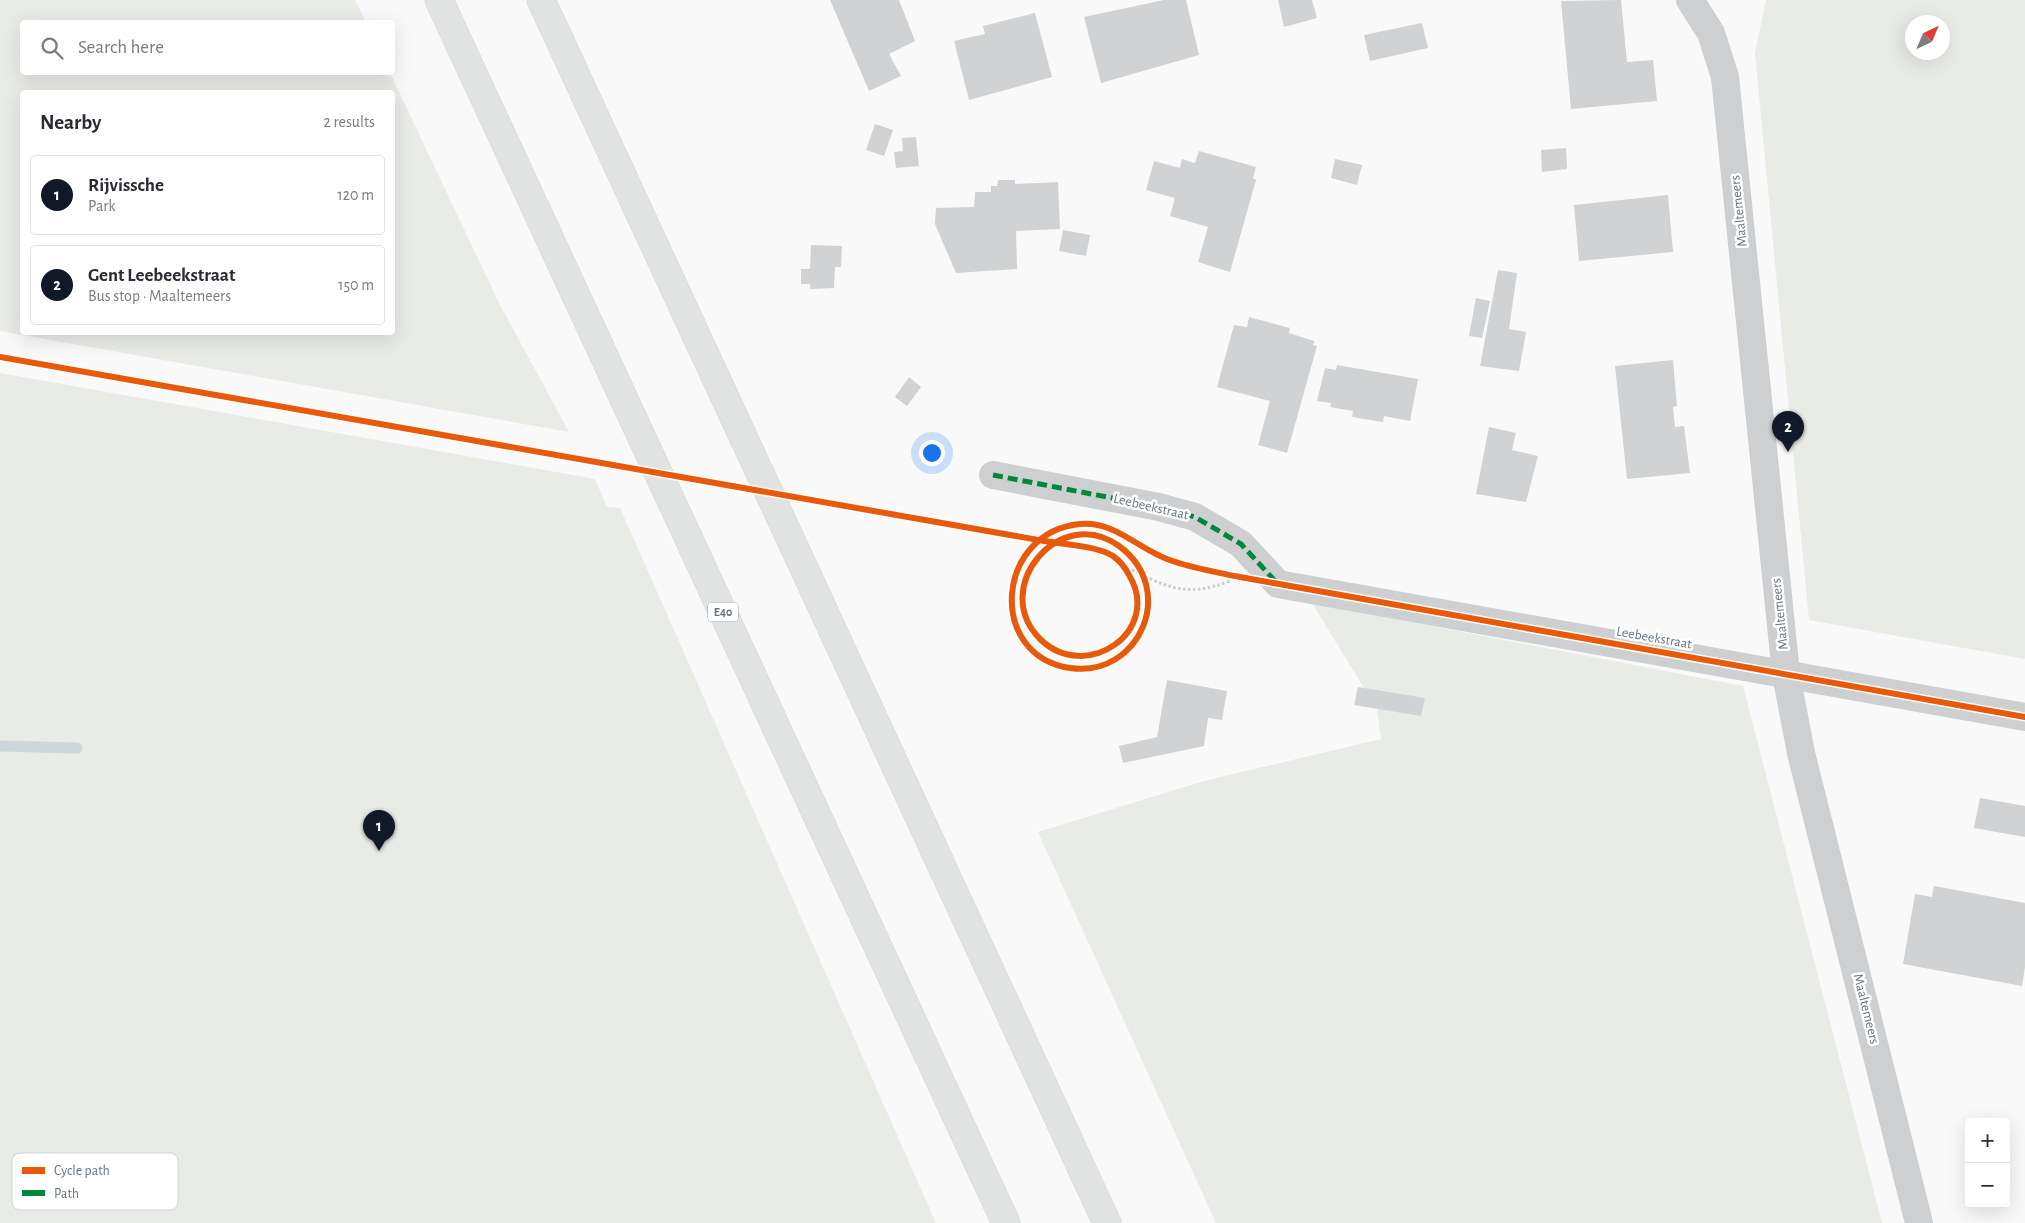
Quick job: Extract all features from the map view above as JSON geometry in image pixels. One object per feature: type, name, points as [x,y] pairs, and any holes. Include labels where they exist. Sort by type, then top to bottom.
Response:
[{"type":"highway","name":"E40","points":[[439,0],[1006,1223]]},
{"type":"highway","points":[[541,0],[1107,1223]]},
{"type":"street","name":"Maaltemeers","points":[[1690,0],[1711,34],[1726,77],[1786,674],[1801,753],[1919,1223]]},
{"type":"street","name":"Leebeekstraat","points":[[992,474],[1195,516],[1241,544],[1278,584],[2025,717]]},
{"type":"path","points":[[1123,565],[1176,589],[1199,591],[1215,587]]},
{"type":"shaded area","points":[[0,0],[355,0],[365,20],[20,20],[20,75],[391,75],[500,305],[569,432],[23,335],[395,335],[395,90],[20,90],[20,335],[0,331]]},
{"type":"shaded area","points":[[1766,0],[2025,0],[2025,659],[1809,620],[1755,53]]},
{"type":"shaded area","points":[[0,373],[595,479],[607,507],[620,508],[936,1223],[0,1223]]},
{"type":"shaded area","points":[[1312,603],[1743,686],[1882,1223],[1216,1223],[1038,832],[1204,781],[1381,739],[1377,709]]},
{"type":"building","points":[[830,0],[899,0],[915,41],[889,54],[901,76],[869,91]]},
{"type":"building","points":[[1164,0],[1186,0],[1199,55],[1101,83],[1084,17]]},
{"type":"building","points":[[1278,0],[1312,0],[1317,18],[1284,27]]},
{"type":"building","points":[[1621,0],[1627,62],[1653,60],[1657,101],[1571,109],[1561,1]]},
{"type":"building","points":[[1035,13],[1052,77],[969,100],[954,41],[985,34],[983,26]]},
{"type":"building","points":[[1422,23],[1428,48],[1370,61],[1364,35]]},
{"type":"building","points":[[875,124],[893,130],[884,156],[866,150]]},
{"type":"building","points":[[916,137],[919,166],[896,168],[894,152],[903,151],[902,138]]},
{"type":"building","points":[[1566,148],[1567,169],[1542,172],[1541,150]]},
{"type":"building","points":[[1199,151],[1256,167],[1253,178],[1256,180],[1230,272],[1198,262],[1208,227],[1170,216],[1175,198],[1146,190],[1154,161],[1180,168],[1182,159],[1195,163]]},
{"type":"building","points":[[1335,159],[1362,165],[1357,185],[1331,178]]},
{"type":"building","points":[[998,180],[1015,180],[1015,184],[1058,182],[1060,229],[1016,231],[1017,269],[956,273],[935,224],[936,208],[974,207],[975,192],[991,192],[991,186],[997,186]]},
{"type":"building","points":[[1668,195],[1673,252],[1579,261],[1574,205]]},
{"type":"building","points":[[1063,230],[1090,235],[1086,256],[1059,251]]},
{"type":"building","points":[[811,245],[842,246],[841,267],[835,267],[834,288],[810,289],[810,284],[801,284],[801,269],[810,269]]},
{"type":"building","points":[[1498,270],[1517,273],[1509,329],[1526,332],[1519,371],[1480,366]]},
{"type":"building","points":[[1476,298],[1490,301],[1482,338],[1469,336]]},
{"type":"building","points":[[1249,317],[1290,328],[1289,333],[1314,341],[1313,345],[1317,346],[1287,453],[1258,445],[1270,401],[1217,387],[1234,325],[1247,327]]},
{"type":"building","points":[[1673,360],[1677,406],[1673,407],[1675,427],[1684,426],[1690,473],[1627,479],[1615,366]]},
{"type":"building","points":[[1337,365],[1418,379],[1410,421],[1384,416],[1383,422],[1352,417],[1353,411],[1330,407],[1331,403],[1317,401],[1325,368],[1336,370]]},
{"type":"building","points":[[909,377],[921,387],[907,406],[895,397]]},
{"type":"building","points":[[1489,427],[1516,433],[1512,450],[1538,456],[1526,502],[1476,494]]},
{"type":"building","points":[[1167,680],[1227,691],[1222,720],[1208,718],[1204,746],[1123,763],[1119,746],[1157,737]]},
{"type":"building","points":[[1358,687],[1425,698],[1421,716],[1354,705]]},
{"type":"building","points":[[1980,798],[2025,806],[2025,837],[1974,828]]},
{"type":"building","points":[[1934,886],[2025,903],[2025,967],[2022,986],[1903,964],[1915,894],[1932,897]]},
{"type":"waterway","points":[[0,746],[77,748]]},
{"type":"marked path","points":[[993,475],[1159,507],[1195,517],[1241,544],[1276,582]]},
{"type":"cycle path","points":[[0,357],[1044,541],[1052,542],[1061,543],[1070,544],[1098,550],[1113,556],[1127,572],[1137,596],[1136,615],[1128,632],[1114,645],[1097,653],[1078,656],[1058,651],[1040,639],[1026,619],[1023,597],[1027,576],[1038,557],[1055,543],[1075,535],[1097,536],[1119,546],[1137,564],[1146,585],[1148,606],[1143,627],[1132,645],[1115,659],[1095,667],[1070,668],[1043,658],[1024,641],[1014,619],[1012,594],[1018,570],[1031,548],[1052,532],[1080,524],[1093,524],[1115,531],[1167,559],[1185,565],[1240,577],[2025,717]]},
{"type":"place","name":"Gent Leebeekstraat","points":[[1788,452]]},
{"type":"place","name":"Rijvissche","points":[[379,851]]}]
